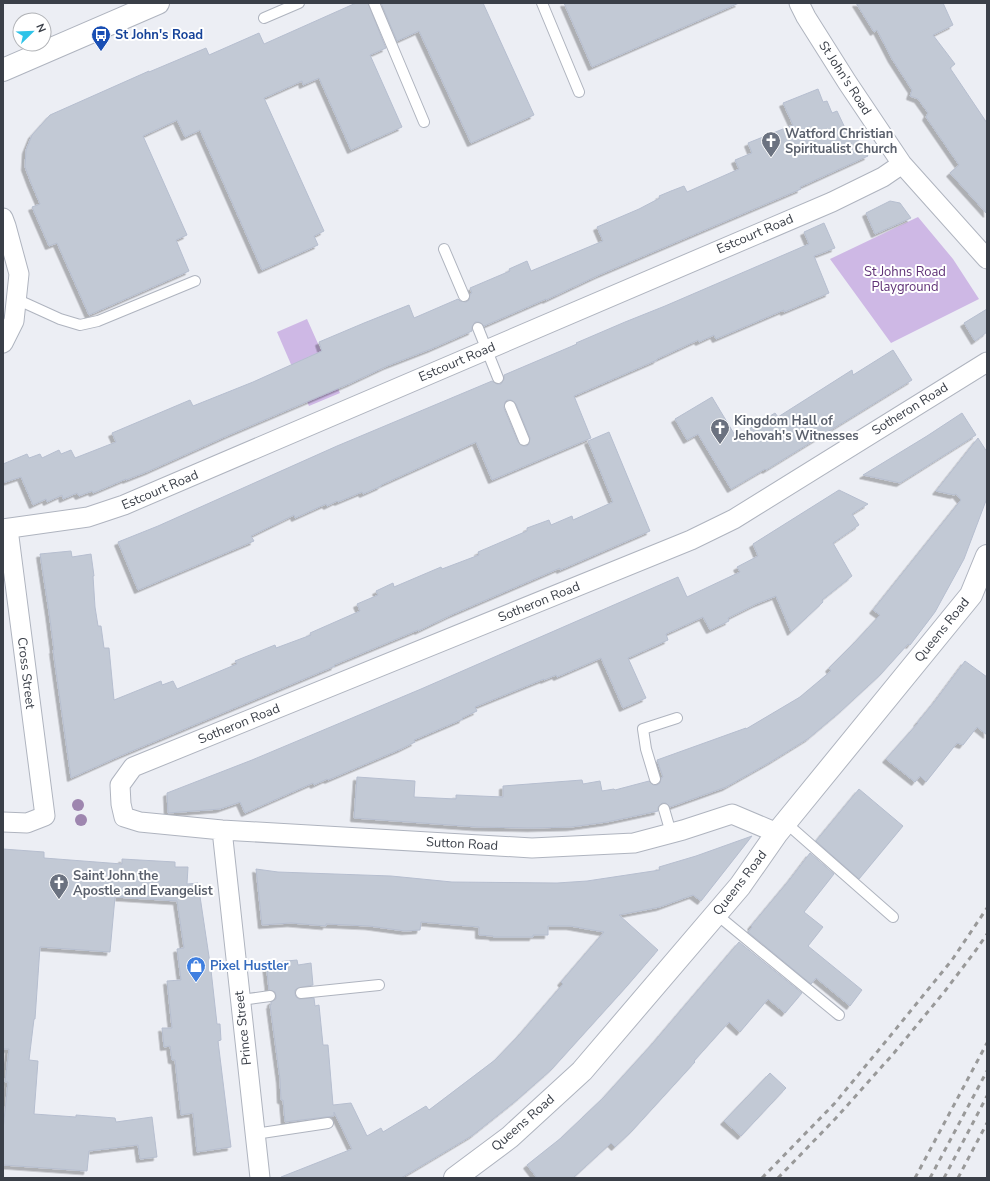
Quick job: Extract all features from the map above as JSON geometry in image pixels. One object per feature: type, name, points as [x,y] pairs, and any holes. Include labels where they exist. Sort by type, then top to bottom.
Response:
[{"type":"street","name":"St John's Road","points":[[799,3],[846,82],[902,164],[987,259]]},
{"type":"street","points":[[3,70],[146,5]]},
{"type":"street","name":"Estcourt Road","points":[[6,529],[88,518],[124,505],[832,202],[883,177],[902,164]]},
{"type":"street","points":[[3,218],[19,274],[14,321],[3,343]]},
{"type":"street","name":"Sotheron Road","points":[[140,822],[124,818],[121,804],[120,785],[133,768],[691,540],[734,519],[987,362]]},
{"type":"street","name":"Cross Street","points":[[3,822],[27,823],[45,816],[6,529]]},
{"type":"street","name":"Queens Road","points":[[455,1178],[510,1137],[582,1071],[740,886],[781,828],[971,595],[987,556]]},
{"type":"street","name":"Sutton Road","points":[[140,822],[222,830],[532,848],[634,843],[732,814],[781,828]]},
{"type":"street","name":"Prince Street","points":[[222,830],[260,1178]]},
{"type":"lane","points":[[264,18],[299,3]]},
{"type":"lane","points":[[374,3],[424,122]]},
{"type":"lane","points":[[542,3],[579,92]]},
{"type":"lane","points":[[444,249],[464,296]]},
{"type":"lane","points":[[16,299],[60,319],[80,325],[98,321],[196,281]]},
{"type":"lane","points":[[478,328],[498,378]]},
{"type":"lane","points":[[510,406],[524,440]]},
{"type":"lane","points":[[655,779],[646,749],[643,729],[677,718]]},
{"type":"lane","points":[[664,809],[671,833]]},
{"type":"lane","points":[[781,828],[893,917]]},
{"type":"lane","points":[[716,914],[839,1015]]},
{"type":"lane","points":[[301,993],[379,985]]},
{"type":"lane","points":[[240,1000],[270,996]]},
{"type":"lane","points":[[255,1134],[328,1123]]},
{"type":"green space","name":"St Johns Road Playground","points":[[918,217],[953,259],[979,299],[891,343],[830,259]]},
{"type":"green space","points":[[307,319],[340,393],[309,406],[277,332]]},
{"type":"building","points":[[356,3],[368,3],[386,48],[370,55],[402,127],[351,150],[319,78],[303,85],[302,81],[264,98],[324,231],[314,236],[318,245],[262,270],[200,130],[185,137],[177,120],[143,136],[187,235],[176,240],[189,271],[89,315],[57,243],[49,246],[32,207],[40,204],[25,167],[26,150],[32,135],[50,115],[149,71],[206,48],[209,55],[259,33],[264,44]]},
{"type":"building","points":[[381,3],[483,3],[534,115],[471,143],[419,31],[397,41]]},
{"type":"building","points":[[564,3],[739,3],[592,67]]},
{"type":"building","points":[[856,3],[943,3],[953,25],[933,35],[955,64],[950,68],[987,123],[987,214],[950,173],[959,165],[926,117],[928,113],[918,99],[910,96],[912,90],[892,59],[877,30],[874,32]]},
{"type":"building","points":[[818,89],[823,102],[827,101],[832,113],[837,111],[846,130],[850,128],[868,156],[800,187],[801,189],[599,275],[546,300],[484,326],[479,322],[475,322],[472,327],[472,331],[387,366],[149,471],[93,493],[92,491],[79,496],[77,493],[63,499],[62,495],[47,502],[46,499],[33,505],[21,477],[3,483],[3,464],[27,454],[29,458],[40,454],[42,458],[59,450],[61,454],[71,450],[75,458],[116,442],[112,433],[190,400],[193,406],[253,382],[322,351],[319,342],[364,323],[409,305],[414,318],[458,299],[466,302],[469,300],[470,294],[472,293],[470,288],[510,271],[509,269],[527,261],[531,271],[603,241],[597,227],[639,209],[660,198],[659,196],[671,191],[684,186],[687,192],[739,169],[735,160],[752,153],[748,143],[793,125],[783,103]]},
{"type":"building","points":[[890,201],[900,203],[911,218],[875,234],[866,213]]},
{"type":"building","points":[[824,223],[835,248],[814,256],[829,293],[784,312],[784,310],[716,339],[714,335],[699,342],[698,340],[657,360],[574,396],[591,438],[492,480],[476,442],[363,494],[362,492],[327,506],[326,504],[295,518],[294,515],[251,536],[254,541],[138,590],[118,542],[158,526],[337,446],[492,381],[497,384],[501,384],[504,379],[504,375],[809,244],[804,232]],"holes":[[[507,400],[511,400],[516,404],[530,438],[527,446],[523,446],[518,442],[504,408],[505,402]]]},
{"type":"building","points":[[987,309],[987,332],[975,341],[964,323]]},
{"type":"building","points":[[893,350],[912,380],[766,470],[765,469],[731,489],[698,434],[687,440],[675,419],[712,397],[736,437],[775,413],[778,417],[852,370],[853,375]]},
{"type":"building","points":[[962,413],[976,435],[900,483],[863,475],[927,436]]},
{"type":"building","points":[[609,432],[650,531],[560,570],[560,568],[451,615],[418,631],[334,665],[335,666],[71,778],[40,554],[71,551],[72,557],[91,554],[94,576],[95,607],[98,626],[101,626],[104,648],[109,648],[114,700],[161,681],[162,685],[173,681],[177,689],[237,664],[235,661],[275,645],[276,648],[311,635],[310,633],[360,611],[357,604],[378,595],[376,591],[393,583],[394,587],[441,567],[442,569],[479,555],[478,552],[527,531],[527,528],[549,520],[551,525],[572,516],[573,520],[613,502],[588,441]]},
{"type":"building","points":[[978,438],[987,452],[987,498],[964,559],[935,612],[910,645],[908,644],[881,674],[841,711],[809,738],[772,761],[726,787],[670,807],[666,803],[662,803],[658,807],[658,811],[607,822],[571,827],[477,827],[354,818],[357,777],[415,781],[414,797],[456,799],[456,795],[503,797],[503,786],[582,780],[583,784],[600,781],[602,791],[615,790],[649,781],[653,785],[657,785],[663,777],[657,760],[746,729],[800,697],[831,671],[829,668],[880,615],[873,610],[961,500],[956,494],[954,495],[936,491]]},
{"type":"building","points":[[839,490],[868,504],[852,514],[859,525],[833,543],[852,576],[822,600],[823,602],[791,632],[776,596],[728,618],[729,621],[710,630],[703,617],[666,634],[668,640],[628,658],[646,698],[623,708],[601,658],[557,677],[556,675],[544,679],[475,707],[477,711],[462,718],[463,719],[414,740],[415,742],[401,749],[328,780],[327,779],[314,785],[313,783],[245,813],[240,802],[220,809],[168,813],[167,793],[252,760],[421,689],[678,577],[687,597],[740,572],[737,567],[758,556],[753,544]]},
{"type":"building","points":[[965,661],[987,677],[987,735],[977,727],[963,745],[957,743],[926,782],[920,776],[915,782],[886,759],[918,723]]},
{"type":"building","points":[[859,789],[903,826],[859,879],[816,841]]},
{"type":"building","points":[[752,836],[701,901],[693,895],[660,907],[619,915],[658,950],[552,1069],[518,1099],[473,1135],[401,1178],[281,1178],[352,1149],[334,1112],[334,1116],[285,1122],[270,1005],[271,1002],[276,999],[276,996],[275,992],[269,990],[266,963],[297,960],[298,965],[311,963],[313,985],[298,988],[295,990],[295,994],[299,999],[314,998],[315,1006],[319,1005],[323,1045],[328,1045],[333,1105],[351,1103],[367,1136],[381,1128],[383,1132],[426,1106],[429,1110],[495,1060],[520,1034],[563,984],[561,982],[604,932],[570,926],[548,926],[548,935],[533,935],[533,937],[493,937],[479,935],[479,927],[421,922],[420,930],[405,931],[369,926],[326,924],[326,926],[291,923],[262,925],[256,869],[278,872],[391,876],[452,882],[557,883],[587,881],[660,870],[659,867],[696,856]]},
{"type":"building","points":[[3,849],[44,852],[44,858],[122,864],[122,859],[175,862],[175,867],[188,867],[187,884],[198,883],[211,970],[217,1024],[220,1024],[221,1040],[218,1041],[231,1147],[197,1152],[193,1113],[181,1115],[175,1060],[172,1060],[170,1046],[164,1047],[162,1028],[172,1028],[167,981],[181,980],[177,949],[184,948],[177,901],[115,897],[110,952],[40,947],[35,1019],[29,1060],[38,1061],[34,1114],[115,1118],[116,1122],[152,1117],[157,1157],[140,1159],[138,1145],[89,1151],[87,1171],[3,1165],[3,1130],[8,1082],[5,1082],[9,1049],[3,1049]]},
{"type":"building","points":[[810,853],[834,874],[804,912],[823,927],[808,946],[862,990],[850,1006],[816,978],[811,984],[748,932],[752,927],[751,926]]},
{"type":"building","points":[[739,942],[802,993],[785,1013],[768,999],[740,1032],[729,1022],[694,1061],[695,1062],[632,1131],[615,1147],[611,1143],[573,1178],[537,1178],[527,1165],[561,1138],[604,1097],[653,1043]]},
{"type":"building","points":[[770,1073],[786,1088],[741,1136],[724,1121]]},
{"type":"railway","points":[[762,1178],[835,1103],[952,960],[987,908]]},
{"type":"railway","points":[[778,1178],[836,1118],[894,1053],[945,991],[987,934]]},
{"type":"railway","points":[[915,1178],[987,1043]]},
{"type":"railway","points":[[930,1178],[987,1071]]},
{"type":"railway","points":[[944,1178],[987,1096]]},
{"type":"railway","points":[[958,1178],[987,1123]]},
{"type":"place","name":"St John's Road","points":[[101,52]]},
{"type":"place","name":"Watford Christian Spiritualist Church","points":[[771,158]]},
{"type":"place","name":"Kingdom Hall of Jehovah's Witnesses","points":[[720,445]]},
{"type":"place","name":"Saint John the Apostle and Evangelist","points":[[59,900]]},
{"type":"place","name":"Pixel Hustler","points":[[196,983]]}]
